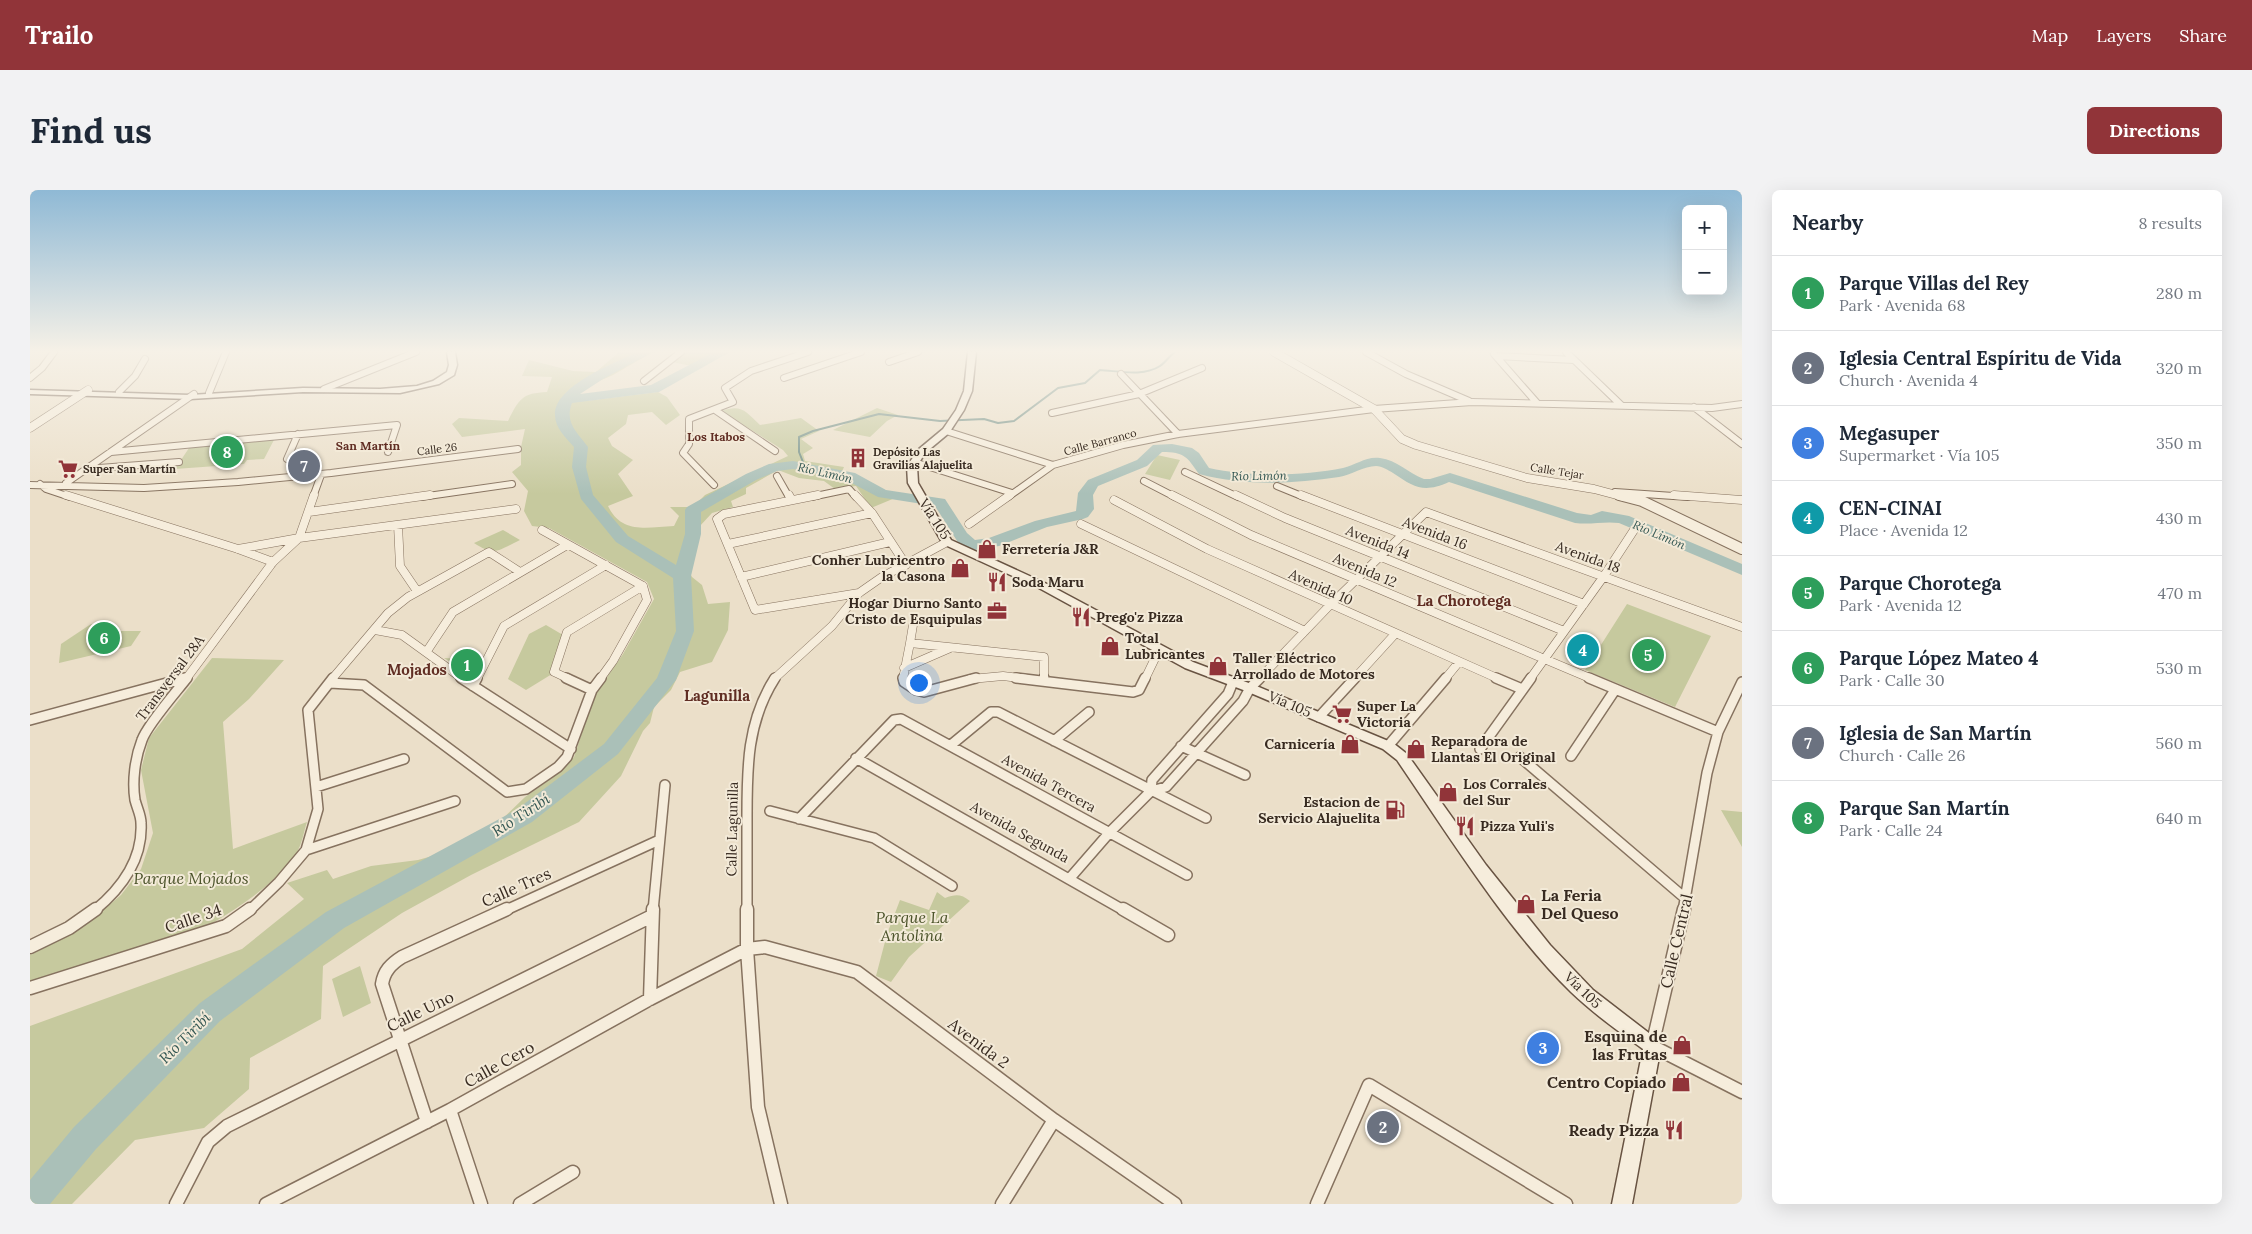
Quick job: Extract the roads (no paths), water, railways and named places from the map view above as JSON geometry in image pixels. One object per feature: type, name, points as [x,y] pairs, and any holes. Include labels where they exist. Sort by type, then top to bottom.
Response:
[{"type":"main road","points":[[914,462],[922,451],[946,431],[954,420],[964,399]]},
{"type":"main road","name":"Vía 105","points":[[914,462],[912,466],[913,483],[947,542],[1043,586],[1104,617],[1159,650],[1190,665],[1388,746],[1402,757],[1472,858],[1568,977],[1602,1009],[1652,1046]]},
{"type":"main road","name":"Calle Central","points":[[1622,1204],[1652,1046]]},
{"type":"street","points":[[30,428],[75,399]]},
{"type":"street","points":[[66,483],[185,399]]},
{"type":"street","points":[[714,485],[683,453],[690,444],[689,419],[733,402],[731,399]]},
{"type":"street","points":[[1052,413],[1115,399]]},
{"type":"street","points":[[1144,399],[1178,434]]},
{"type":"street","name":"Calle Tejar","points":[[1357,399],[1374,409],[1402,439],[1416,445],[1527,478],[1610,492],[1666,511],[1742,549]]},
{"type":"street","points":[[1466,399],[1472,402]]},
{"type":"street","points":[[1534,399],[1537,403]]},
{"type":"street","points":[[1615,399],[1621,405]]},
{"type":"street","name":"Calle Barranco","points":[[946,431],[1053,465],[1123,445],[1178,434],[1374,409],[1472,402],[1694,407],[1742,404]]},
{"type":"street","points":[[1694,407],[1742,444]]},
{"type":"street","points":[[715,410],[775,451]]},
{"type":"street","points":[[112,452],[397,425],[388,452]]},
{"type":"street","points":[[287,459],[298,434]]},
{"type":"street","name":"Calle 26","points":[[30,485],[66,483],[142,488],[321,475],[518,449]]},
{"type":"street","points":[[86,470],[180,462]]},
{"type":"street","points":[[914,462],[1012,493]]},
{"type":"street","points":[[969,524],[1053,465]]},
{"type":"street","name":"Avenida 14","points":[[1185,472],[1285,518],[1564,631]]},
{"type":"street","points":[[299,538],[321,475]]},
{"type":"street","points":[[777,476],[791,500]]},
{"type":"street","name":"Avenida 12","points":[[1144,480],[1252,535],[1718,732]]},
{"type":"street","points":[[40,484],[46,489],[238,549],[273,562]]},
{"type":"street","points":[[309,512],[512,484]]},
{"type":"street","name":"Avenida 16","points":[[1277,486],[1584,604]]},
{"type":"street","points":[[859,593],[758,610],[753,608],[716,519],[791,500],[849,489],[872,513],[906,565]]},
{"type":"street","points":[[1610,492],[1654,492],[1708,499],[1742,500]]},
{"type":"street","name":"Avenida 10","points":[[1114,500],[1207,549],[1522,689]]},
{"type":"street","points":[[238,549],[299,538],[516,509]]},
{"type":"street","name":"Avenida 18","points":[[1403,534],[1426,512],[1742,627]]},
{"type":"street","points":[[728,544],[872,513]]},
{"type":"street","points":[[1081,524],[1305,631]]},
{"type":"street","points":[[398,525],[400,566],[417,591]]},
{"type":"street","points":[[330,683],[364,685],[507,792],[526,789],[558,768],[571,749],[592,690],[613,661],[647,600],[643,586],[542,530]]},
{"type":"street","points":[[1480,749],[1545,660],[1634,530]]},
{"type":"street","points":[[1070,878],[1110,832],[1151,791],[1166,787],[1243,701],[1250,688],[1330,605],[1403,534]]},
{"type":"street","name":"Transversal 28A","points":[[30,947],[87,917],[120,887],[139,853],[141,823],[135,800],[133,771],[142,738],[273,562],[299,538]]},
{"type":"street","points":[[741,577],[890,542]]},
{"type":"street","name":"Calle Lagunilla","points":[[781,1204],[758,1107],[747,949],[747,763],[752,730],[765,694],[776,678],[832,626],[859,593],[882,577],[947,542]]},
{"type":"street","points":[[427,651],[453,612],[567,545]]},
{"type":"street","points":[[306,850],[318,809],[308,710],[318,696],[388,613],[417,591],[489,552],[520,572]]},
{"type":"street","points":[[473,686],[504,626],[606,566]]},
{"type":"street","points":[[592,690],[554,672],[567,632],[643,586]]},
{"type":"street","points":[[913,625],[904,668],[904,682],[916,690],[924,692],[987,676],[1044,680],[1136,691],[1139,690],[1159,650]]},
{"type":"street","points":[[375,630],[402,635],[427,651],[473,686],[571,749]]},
{"type":"street","points":[[1319,717],[1395,634]]},
{"type":"street","points":[[910,643],[1044,658],[1044,680]]},
{"type":"street","points":[[904,668],[950,647]]},
{"type":"street","points":[[1388,746],[1459,662]]},
{"type":"street","points":[[30,720],[188,677]]},
{"type":"street","points":[[1151,791],[1152,780],[1228,694],[1233,682]]},
{"type":"street","name":"Calle Central","points":[[1652,1046],[1686,899],[1707,773],[1718,732],[1742,682]]},
{"type":"street","points":[[1571,756],[1615,690]]},
{"type":"street","points":[[951,745],[994,711],[1206,818]]},
{"type":"street","points":[[1054,741],[1088,712]]},
{"type":"street","name":"Avenida Tercera","points":[[856,758],[897,719],[951,745],[1187,875]]},
{"type":"street","points":[[1181,746],[1245,775]]},
{"type":"street","points":[[1520,757],[1686,899]]},
{"type":"street","points":[[799,819],[856,758]]},
{"type":"street","name":"Avenida Segunda","points":[[856,758],[1168,935]]},
{"type":"street","points":[[316,787],[404,759]]},
{"type":"street","points":[[650,999],[652,916],[665,785]]},
{"type":"street","points":[[306,850],[455,801]]},
{"type":"street","points":[[770,811],[874,838],[952,886]]},
{"type":"street","name":"Calle Tres","points":[[400,1039],[382,984],[383,975],[389,964],[658,841]]},
{"type":"street","name":"Calle 34","points":[[30,988],[226,926],[247,912],[279,882],[306,850]]},
{"type":"street","name":"Calle Uno","points":[[176,1204],[208,1142],[227,1126],[652,916]]},
{"type":"street","name":"Avenida 2","points":[[747,949],[765,947],[857,972],[1054,1120],[1175,1204]]},
{"type":"street","name":"Calle Cero","points":[[266,1204],[450,1110],[650,999],[747,949]]},
{"type":"street","points":[[400,1039],[427,1122]]},
{"type":"street","points":[[1652,1046],[1742,1092]]},
{"type":"street","points":[[1317,1204],[1370,1085],[1566,1204]]},
{"type":"street","points":[[450,1110],[481,1204]]},
{"type":"street","points":[[1002,1204],[1054,1120]]},
{"type":"street","points":[[520,1204],[573,1172]]},
{"type":"waterway","points":[[567,400],[571,399]]},
{"type":"waterway","points":[[805,467],[799,452],[799,437],[813,431],[879,414],[940,421],[984,419],[998,423],[1014,421],[1043,399]]},
{"type":"waterway","name":"Río Tiribí","points":[[567,400],[562,410],[563,421],[567,430],[581,447],[579,467],[586,496],[622,539],[682,576]]},
{"type":"waterway","name":"Río Limón","points":[[682,576],[693,534],[693,510],[751,477],[774,467],[793,465],[850,476],[883,494],[940,502],[961,536],[968,543],[983,545],[1004,539],[1041,524],[1072,518],[1082,514],[1086,509],[1085,497],[1087,490],[1093,483],[1101,478],[1142,463],[1151,457],[1158,448],[1187,451],[1194,456],[1204,471],[1235,477],[1312,476],[1344,472],[1369,463],[1384,463],[1422,483],[1432,484],[1450,477],[1575,518],[1593,520],[1602,516],[1623,519],[1742,570]]},
{"type":"waterway","name":"Río Tiribí","points":[[30,1204],[85,1138],[210,1012],[335,920],[524,816],[611,749],[666,680],[685,631],[682,576]]},
{"type":"place","name":"Parque San Martín","points":[[227,452]]},
{"type":"place","name":"Depósito Las Gravilias Alajuelita","points":[[858,458]]},
{"type":"place","name":"Iglesia de San Martín","points":[[304,466]]},
{"type":"place","name":"Super San Martín","points":[[68,469]]},
{"type":"place","name":"Ferretería J&R","points":[[987,549]]},
{"type":"place","name":"Conher Lubricentro la Casona","points":[[960,568]]},
{"type":"place","name":"Soda Maru","points":[[997,582]]},
{"type":"place","name":"Hogar Diurno Santo Cristo de Esquipulas","points":[[997,611]]},
{"type":"place","name":"Prego'z Pizza","points":[[1081,617]]},
{"type":"place","name":"Parque López Mateo 4","points":[[104,638]]},
{"type":"place","name":"Total Lubricantes","points":[[1110,646]]},
{"type":"place","name":"CEN-CINAI","points":[[1583,650]]},
{"type":"place","name":"Parque Chorotega","points":[[1648,655]]},
{"type":"place","name":"Parque Villas del Rey","points":[[467,665]]},
{"type":"place","name":"Taller Eléctrico Arrollado de Motores","points":[[1218,666]]},
{"type":"place","name":"Super La Victoria","points":[[1342,714]]},
{"type":"place","name":"Carnicería","points":[[1350,744]]},
{"type":"place","name":"Reparadora de Llantas El Original","points":[[1416,749]]},
{"type":"place","name":"Los Corrales del Sur","points":[[1448,792]]},
{"type":"place","name":"Estacion de Servicio Alajuelita","points":[[1395,810]]},
{"type":"place","name":"Pizza Yuli's","points":[[1465,826]]},
{"type":"place","name":"La Feria Del Queso","points":[[1526,904]]},
{"type":"place","name":"Esquina de las Frutas","points":[[1682,1045]]},
{"type":"place","name":"Megasuper","points":[[1543,1048]]},
{"type":"place","name":"Centro Copiado","points":[[1681,1082]]},
{"type":"place","name":"Iglesia Central Espíritu de Vida","points":[[1383,1127]]},
{"type":"place","name":"Ready Pizza","points":[[1674,1130]]},
{"type":"district","name":"Los Itabos","points":[[716,437]]},
{"type":"district","name":"San Martín","points":[[368,446]]},
{"type":"district","name":"La Chorotega","points":[[1464,601]]},
{"type":"district","name":"Mojados","points":[[417,670]]},
{"type":"district","name":"Lagunilla","points":[[717,696]]},
{"type":"park label","name":"Parque Mojados","points":[[191,878]]},
{"type":"park label","name":"Parque La Antolina","points":[[912,926]]}]
